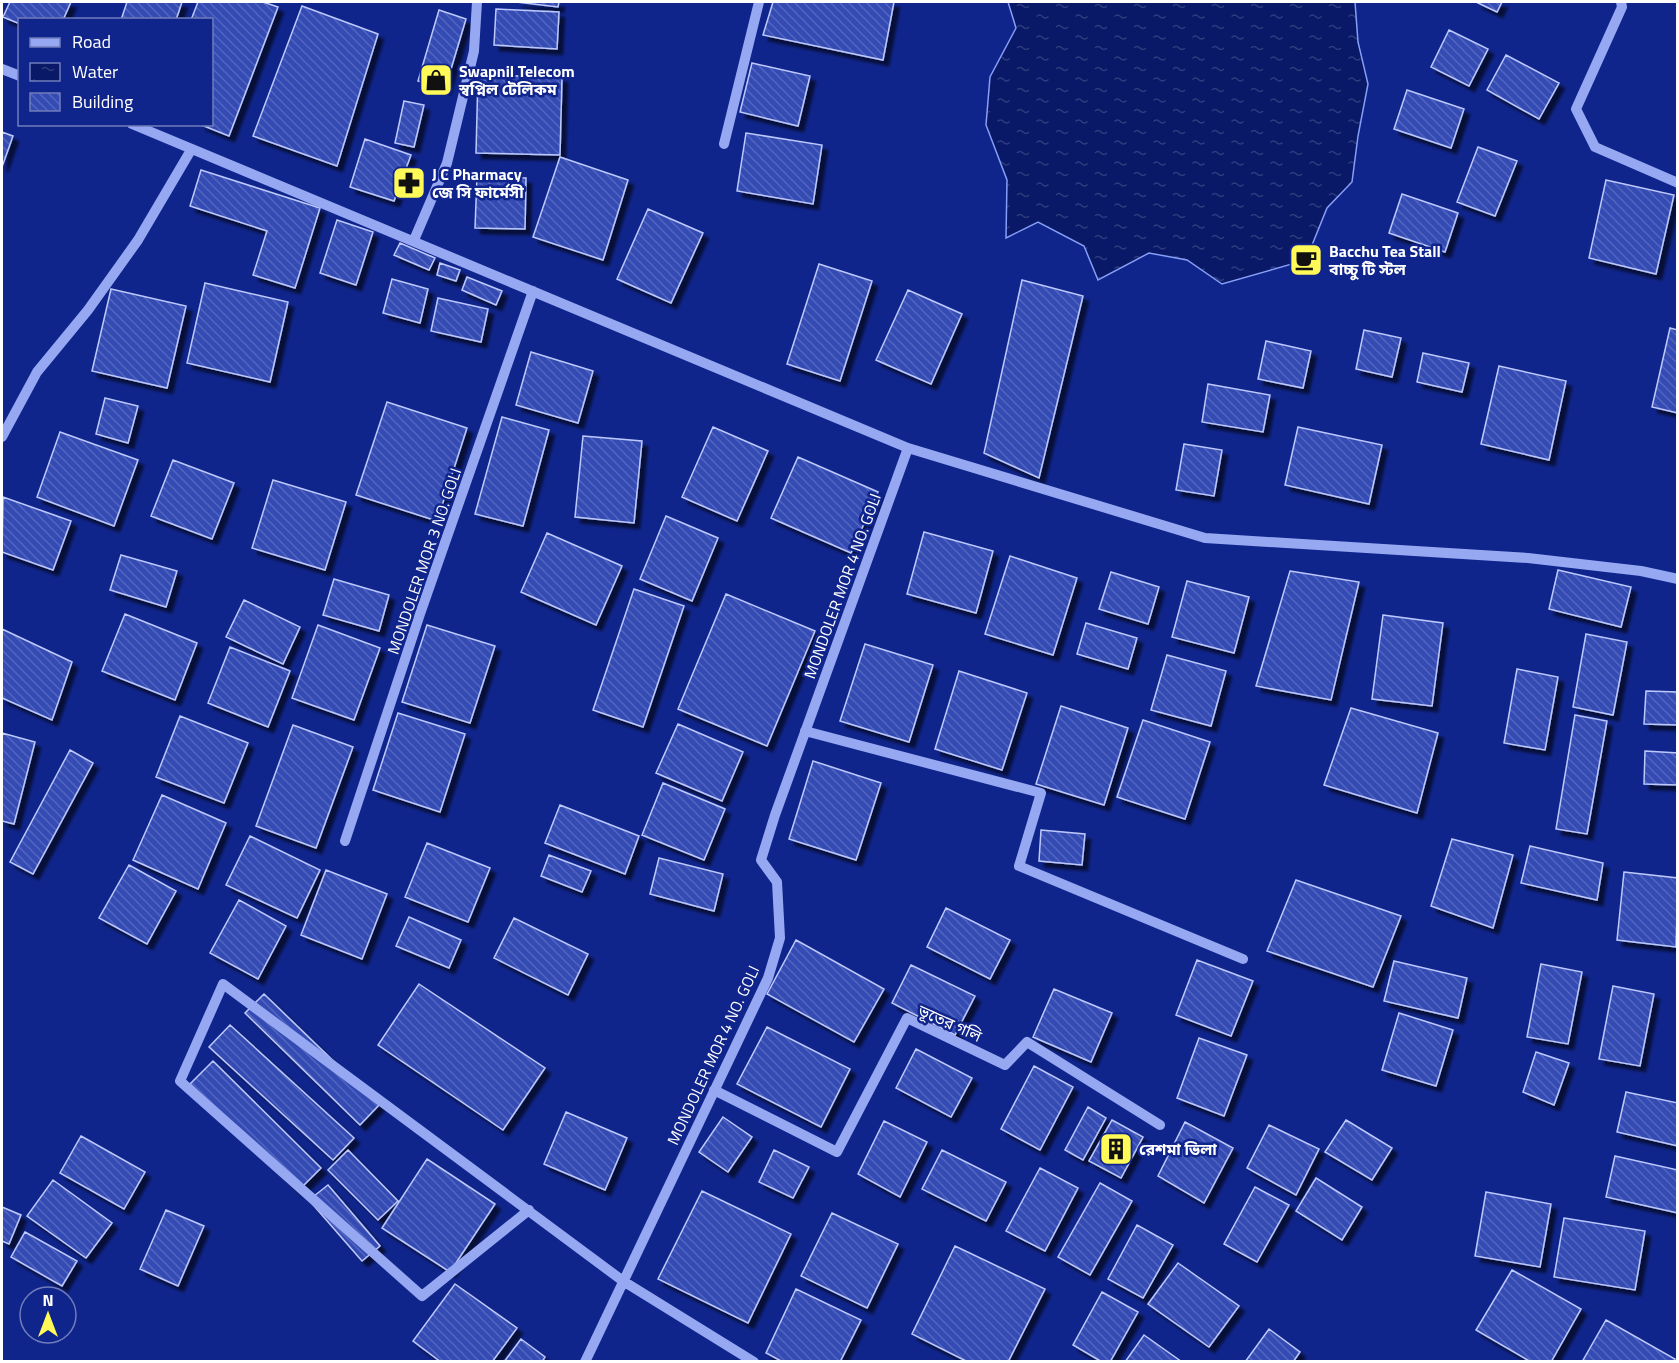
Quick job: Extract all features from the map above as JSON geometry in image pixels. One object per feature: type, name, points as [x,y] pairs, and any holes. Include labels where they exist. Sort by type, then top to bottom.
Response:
[{"type":"street","points":[[414,240],[447,163],[474,51],[477,2]]},
{"type":"street","points":[[724,144],[759,2]]},
{"type":"street","points":[[1621,2],[1622,7],[1576,109],[1595,147],[1677,183]]},
{"type":"street","points":[[2,69],[18,75]]},
{"type":"street","points":[[137,126],[908,448],[1205,538],[1528,558],[1641,571],[1677,579]]},
{"type":"street","points":[[2,438],[37,372],[88,310],[138,240],[191,150]]},
{"type":"street","name":"MONDOLER MOR 3 NO. GOLI","points":[[345,841],[420,614],[533,291]]},
{"type":"street","name":"MONDOLER MOR 4 NO. GOLI","points":[[585,1362],[768,978],[780,938],[777,882],[761,860],[908,448]]},
{"type":"street","points":[[806,731],[1041,793],[1019,866],[1243,959]]},
{"type":"street","points":[[529,1210],[422,1296],[180,1081],[223,984],[529,1210],[623,1281],[754,1362]]},
{"type":"street","name":"ভূতের গলি","points":[[714,1090],[837,1152],[907,1018],[1005,1065],[1027,1042],[1160,1125]]},
{"type":"water","points":[[1008,2],[1355,2],[1358,42],[1368,84],[1352,182],[1327,208],[1306,260],[1222,284],[1187,260],[1149,253],[1098,280],[1084,246],[1038,222],[1006,238],[1007,180],[986,125],[990,77],[1016,28]]},
{"type":"building","points":[[10,2],[71,2],[64,18],[18,18],[18,23],[3,17]]},
{"type":"building","points":[[127,2],[182,2],[177,18],[122,18]]},
{"type":"building","points":[[198,2],[263,2],[278,7],[229,136],[204,126],[213,126],[213,18],[192,18]]},
{"type":"building","points":[[516,2],[559,2],[558,7]]},
{"type":"building","points":[[773,2],[894,2],[883,60],[763,35]]},
{"type":"building","points":[[1476,2],[1502,2],[1497,12]]},
{"type":"building","points":[[302,6],[378,34],[337,166],[253,136]]},
{"type":"building","points":[[496,9],[559,12],[557,49],[494,45]]},
{"type":"building","points":[[439,10],[466,19],[445,89],[418,81]]},
{"type":"building","points":[[1449,30],[1488,49],[1469,86],[1431,67]]},
{"type":"building","points":[[1506,55],[1559,83],[1539,119],[1487,90]]},
{"type":"building","points":[[752,63],[810,76],[798,126],[740,112]]},
{"type":"building","points":[[478,75],[562,77],[560,155],[476,153]]},
{"type":"building","points":[[1407,90],[1464,109],[1451,148],[1394,129]]},
{"type":"building","points":[[404,101],[424,105],[414,147],[395,143]]},
{"type":"building","points":[[2,132],[13,136],[2,167]]},
{"type":"building","points":[[746,133],[822,145],[813,204],[737,191]]},
{"type":"building","points":[[365,139],[411,155],[394,201],[350,187]]},
{"type":"building","points":[[1478,147],[1517,161],[1495,216],[1457,202]]},
{"type":"building","points":[[560,157],[628,180],[603,260],[533,237]]},
{"type":"building","points":[[201,170],[320,208],[295,288],[253,275],[267,231],[190,206]]},
{"type":"building","points":[[477,177],[526,178],[525,229],[475,228]]},
{"type":"building","points":[[1606,180],[1674,195],[1656,274],[1589,258]]},
{"type":"building","points":[[1402,194],[1458,213],[1445,252],[1389,233]]},
{"type":"building","points":[[648,209],[703,233],[671,303],[617,279]]},
{"type":"building","points":[[337,220],[373,232],[356,285],[320,273]]},
{"type":"building","points":[[400,243],[435,258],[429,270],[394,255]]},
{"type":"building","points":[[440,263],[460,270],[456,281],[437,275]]},
{"type":"building","points":[[819,264],[872,281],[840,381],[787,364]]},
{"type":"building","points":[[467,277],[502,291],[496,305],[462,290]]},
{"type":"building","points":[[392,279],[428,289],[420,323],[383,313]]},
{"type":"building","points":[[1022,280],[1083,296],[1039,478],[984,453]]},
{"type":"building","points":[[205,283],[288,302],[270,382],[187,363]]},
{"type":"building","points":[[111,289],[186,306],[167,388],[92,371]]},
{"type":"building","points":[[908,290],[962,314],[931,384],[876,360]]},
{"type":"building","points":[[438,298],[488,309],[481,342],[431,331]]},
{"type":"building","points":[[1670,328],[1678,330],[1678,413],[1652,407]]},
{"type":"building","points":[[1364,330],[1401,338],[1392,377],[1356,369]]},
{"type":"building","points":[[1266,341],[1311,351],[1303,388],[1258,379]]},
{"type":"building","points":[[531,352],[593,371],[578,423],[516,405]]},
{"type":"building","points":[[1423,353],[1469,363],[1462,392],[1417,382]]},
{"type":"building","points":[[1499,366],[1566,381],[1549,460],[1481,444]]},
{"type":"building","points":[[1208,384],[1270,395],[1263,432],[1202,422]]},
{"type":"building","points":[[105,398],[138,406],[128,443],[96,434]]},
{"type":"building","points":[[387,402],[467,428],[437,521],[356,495]]},
{"type":"building","points":[[502,417],[549,430],[523,526],[475,514]]},
{"type":"building","points":[[713,427],[768,451],[737,521],[682,497]]},
{"type":"building","points":[[1298,427],[1382,445],[1369,504],[1285,485]]},
{"type":"building","points":[[60,432],[138,460],[114,526],[37,497]]},
{"type":"building","points":[[583,436],[642,441],[634,523],[575,517]]},
{"type":"building","points":[[1184,444],[1222,450],[1214,496],[1176,490]]},
{"type":"building","points":[[798,457],[878,492],[851,553],[771,518]]},
{"type":"building","points":[[173,460],[234,483],[212,539],[151,516]]},
{"type":"building","points":[[273,480],[346,502],[325,570],[252,548]]},
{"type":"building","points":[[3,497],[71,521],[53,570],[2,552]]},
{"type":"building","points":[[666,516],[718,538],[692,601],[640,579]]},
{"type":"building","points":[[924,532],[993,551],[976,613],[907,594]]},
{"type":"building","points":[[547,533],[622,566],[596,625],[521,592]]},
{"type":"building","points":[[121,555],[177,571],[166,607],[110,590]]},
{"type":"building","points":[[1010,556],[1077,578],[1053,655],[985,634]]},
{"type":"building","points":[[1558,570],[1631,587],[1621,627],[1549,609]]},
{"type":"building","points":[[1290,571],[1359,582],[1331,700],[1256,686]]},
{"type":"building","points":[[1111,572],[1159,587],[1148,624],[1099,609]]},
{"type":"building","points":[[334,579],[389,595],[379,631],[323,615]]},
{"type":"building","points":[[1187,581],[1249,597],[1234,653],[1172,637]]},
{"type":"building","points":[[634,589],[684,606],[643,727],[593,710]]},
{"type":"building","points":[[726,594],[815,631],[767,746],[678,709]]},
{"type":"building","points":[[244,600],[300,627],[283,664],[226,637]]},
{"type":"building","points":[[125,614],[197,643],[175,700],[102,671]]},
{"type":"building","points":[[1383,615],[1443,623],[1432,706],[1372,699]]},
{"type":"building","points":[[1086,623],[1137,638],[1128,669],[1077,654]]},
{"type":"building","points":[[318,625],[380,648],[354,720],[292,698]]},
{"type":"building","points":[[427,625],[495,646],[470,723],[402,702]]},
{"type":"building","points":[[2,629],[72,662],[52,720],[2,698]]},
{"type":"building","points":[[1586,634],[1627,642],[1613,715],[1573,707]]},
{"type":"building","points":[[865,644],[933,665],[909,742],[840,721]]},
{"type":"building","points":[[230,647],[290,671],[268,727],[208,703]]},
{"type":"building","points":[[1167,655],[1226,671],[1211,726],[1151,710]]},
{"type":"building","points":[[1517,669],[1558,677],[1545,750],[1504,743]]},
{"type":"building","points":[[959,671],[1027,693],[1002,770],[935,749]]},
{"type":"building","points":[[1646,691],[1678,692],[1678,725],[1644,724]]},
{"type":"building","points":[[1061,706],[1128,728],[1104,805],[1036,784]]},
{"type":"building","points":[[1351,708],[1438,733],[1417,813],[1324,785]]},
{"type":"building","points":[[398,713],[465,734],[440,812],[373,790]]},
{"type":"building","points":[[1575,715],[1607,721],[1587,834],[1556,829]]},
{"type":"building","points":[[180,716],[248,743],[224,803],[156,777]]},
{"type":"building","points":[[1143,720],[1210,742],[1185,819],[1117,797]]},
{"type":"building","points":[[678,724],[743,752],[722,801],[656,773]]},
{"type":"building","points":[[293,725],[353,747],[316,848],[256,826]]},
{"type":"building","points":[[2,733],[35,742],[14,824],[2,821]]},
{"type":"building","points":[[70,750],[93,763],[33,874],[10,862]]},
{"type":"building","points":[[1645,751],[1678,753],[1678,785],[1644,784]]},
{"type":"building","points":[[813,761],[881,783],[856,860],[789,839]]},
{"type":"building","points":[[663,783],[725,809],[704,860],[642,835]]},
{"type":"building","points":[[162,795],[226,823],[198,889],[133,860]]},
{"type":"building","points":[[560,805],[639,836],[625,874],[545,843]]},
{"type":"building","points":[[1041,830],[1085,834],[1082,865],[1039,861]]},
{"type":"building","points":[[250,836],[320,870],[297,918],[226,885]]},
{"type":"building","points":[[1452,839],[1513,855],[1493,928],[1431,906]]},
{"type":"building","points":[[427,843],[490,868],[468,922],[405,897]]},
{"type":"building","points":[[1530,846],[1603,863],[1597,900],[1521,883]]},
{"type":"building","points":[[549,855],[591,871],[582,892],[541,876]]},
{"type":"building","points":[[659,858],[723,874],[714,911],[650,894]]},
{"type":"building","points":[[129,865],[176,891],[147,944],[99,918]]},
{"type":"building","points":[[326,870],[387,894],[362,959],[301,935]]},
{"type":"building","points":[[1624,872],[1678,878],[1676,947],[1617,940]]},
{"type":"building","points":[[1296,880],[1401,916],[1373,987],[1267,951]]},
{"type":"building","points":[[239,900],[286,926],[258,979],[210,953]]},
{"type":"building","points":[[946,908],[1010,940],[990,979],[927,947]]},
{"type":"building","points":[[409,917],[461,940],[449,968],[396,946]]},
{"type":"building","points":[[514,918],[588,954],[568,995],[494,958]]},
{"type":"building","points":[[796,940],[884,989],[854,1042],[767,994]]},
{"type":"building","points":[[1197,960],[1253,981],[1231,1036],[1176,1015]]},
{"type":"building","points":[[1394,961],[1467,978],[1458,1018],[1384,1001]]},
{"type":"building","points":[[1541,964],[1582,972],[1568,1044],[1527,1037]]},
{"type":"building","points":[[911,965],[975,996],[955,1035],[892,1003]]},
{"type":"building","points":[[419,984],[545,1068],[503,1130],[378,1045]]},
{"type":"building","points":[[1613,986],[1654,994],[1640,1066],[1599,1059]]},
{"type":"building","points":[[1054,989],[1112,1013],[1091,1062],[1033,1037]]},
{"type":"building","points":[[264,994],[379,1105],[360,1125],[245,1013]]},
{"type":"building","points":[[1399,1013],[1453,1030],[1436,1086],[1382,1070]]},
{"type":"building","points":[[230,1025],[354,1138],[333,1160],[209,1047]]},
{"type":"building","points":[[767,1027],[850,1069],[821,1127],[737,1084]]},
{"type":"building","points":[[1199,1038],[1247,1055],[1224,1116],[1177,1098]]},
{"type":"building","points":[[916,1049],[972,1078],[951,1117],[896,1088]]},
{"type":"building","points":[[1536,1052],[1569,1063],[1554,1105],[1523,1092]]},
{"type":"building","points":[[213,1061],[321,1168],[298,1191],[190,1084]]},
{"type":"building","points":[[1034,1066],[1073,1087],[1040,1150],[1001,1129]]},
{"type":"building","points":[[1626,1092],[1678,1103],[1678,1146],[1617,1132]]},
{"type":"building","points":[[1088,1107],[1106,1118],[1083,1160],[1065,1150]]},
{"type":"building","points":[[566,1112],[627,1138],[605,1190],[544,1164]]},
{"type":"building","points":[[723,1117],[752,1137],[728,1172],[699,1152]]},
{"type":"building","name":"রেশমা ভিলা","points":[[1112,1120],[1143,1137],[1121,1178],[1089,1161]]},
{"type":"building","points":[[1346,1120],[1392,1148],[1372,1180],[1325,1152]]},
{"type":"building","points":[[884,1121],[927,1142],[900,1197],[858,1174]]},
{"type":"building","points":[[1185,1122],[1233,1148],[1204,1203],[1158,1176]]},
{"type":"building","points":[[1269,1125],[1319,1149],[1296,1195],[1247,1168]]},
{"type":"building","points":[[81,1136],[145,1172],[124,1209],[60,1173]]},
{"type":"building","points":[[348,1150],[398,1201],[378,1220],[328,1170]]},
{"type":"building","points":[[774,1150],[809,1167],[793,1198],[759,1182]]},
{"type":"building","points":[[942,1150],[1006,1182],[986,1221],[922,1189]]},
{"type":"building","points":[[1615,1156],[1678,1170],[1678,1213],[1606,1197]]},
{"type":"building","points":[[427,1159],[495,1204],[450,1272],[382,1228]]},
{"type":"building","points":[[1040,1168],[1078,1188],[1045,1251],[1006,1231]]},
{"type":"building","points":[[1316,1178],[1362,1207],[1342,1240],[1296,1211]]},
{"type":"building","points":[[53,1180],[112,1223],[86,1258],[27,1216]]},
{"type":"building","points":[[1100,1183],[1132,1201],[1090,1275],[1058,1257]]},
{"type":"building","points":[[328,1185],[380,1246],[362,1261],[309,1200]]},
{"type":"building","points":[[1255,1187],[1289,1205],[1257,1262],[1224,1244]]},
{"type":"building","points":[[702,1191],[791,1234],[748,1323],[658,1279]]},
{"type":"building","points":[[1486,1192],[1551,1204],[1540,1267],[1475,1256]]},
{"type":"building","points":[[2,1207],[21,1215],[9,1244],[2,1241]]},
{"type":"building","points":[[166,1210],[204,1226],[178,1286],[140,1269]]},
{"type":"building","points":[[832,1213],[898,1244],[867,1308],[801,1276]]},
{"type":"building","points":[[1564,1218],[1645,1231],[1635,1290],[1554,1277]]},
{"type":"building","points":[[1137,1225],[1173,1245],[1143,1298],[1108,1279]]},
{"type":"building","points":[[25,1232],[77,1261],[63,1285],[60,1285],[11,1257]]},
{"type":"building","points":[[955,1246],[1045,1289],[1008,1362],[968,1362],[912,1334]]},
{"type":"building","points":[[1178,1263],[1239,1306],[1209,1347],[1148,1304]]},
{"type":"building","points":[[1512,1270],[1581,1309],[1551,1362],[1531,1362],[1476,1330]]},
{"type":"building","points":[[455,1284],[517,1328],[492,1362],[441,1362],[413,1341]]},
{"type":"building","points":[[796,1289],[861,1320],[840,1362],[783,1362],[766,1353]]},
{"type":"building","points":[[1102,1292],[1138,1312],[1110,1362],[1102,1362],[1073,1345]]},
{"type":"building","points":[[1606,1320],[1675,1359],[1674,1362],[1582,1362]]},
{"type":"building","points":[[1269,1329],[1300,1352],[1293,1362],[1245,1362]]},
{"type":"building","points":[[1144,1335],[1182,1362],[1125,1362]]},
{"type":"building","points":[[521,1339],[545,1357],[542,1362],[504,1362]]},
{"type":"place","name":"Swapnil Telecom স্বপ্নিল টেলিকম","points":[[436,80]]},
{"type":"place","name":"J C Pharmacy জে সি ফার্মেসী","points":[[409,183]]},
{"type":"place","name":"Bacchu Tea Stall বাচ্চু টি স্টল","points":[[1306,260]]},
{"type":"place","name":"রেশমা ভিলা","points":[[1116,1149]]}]
